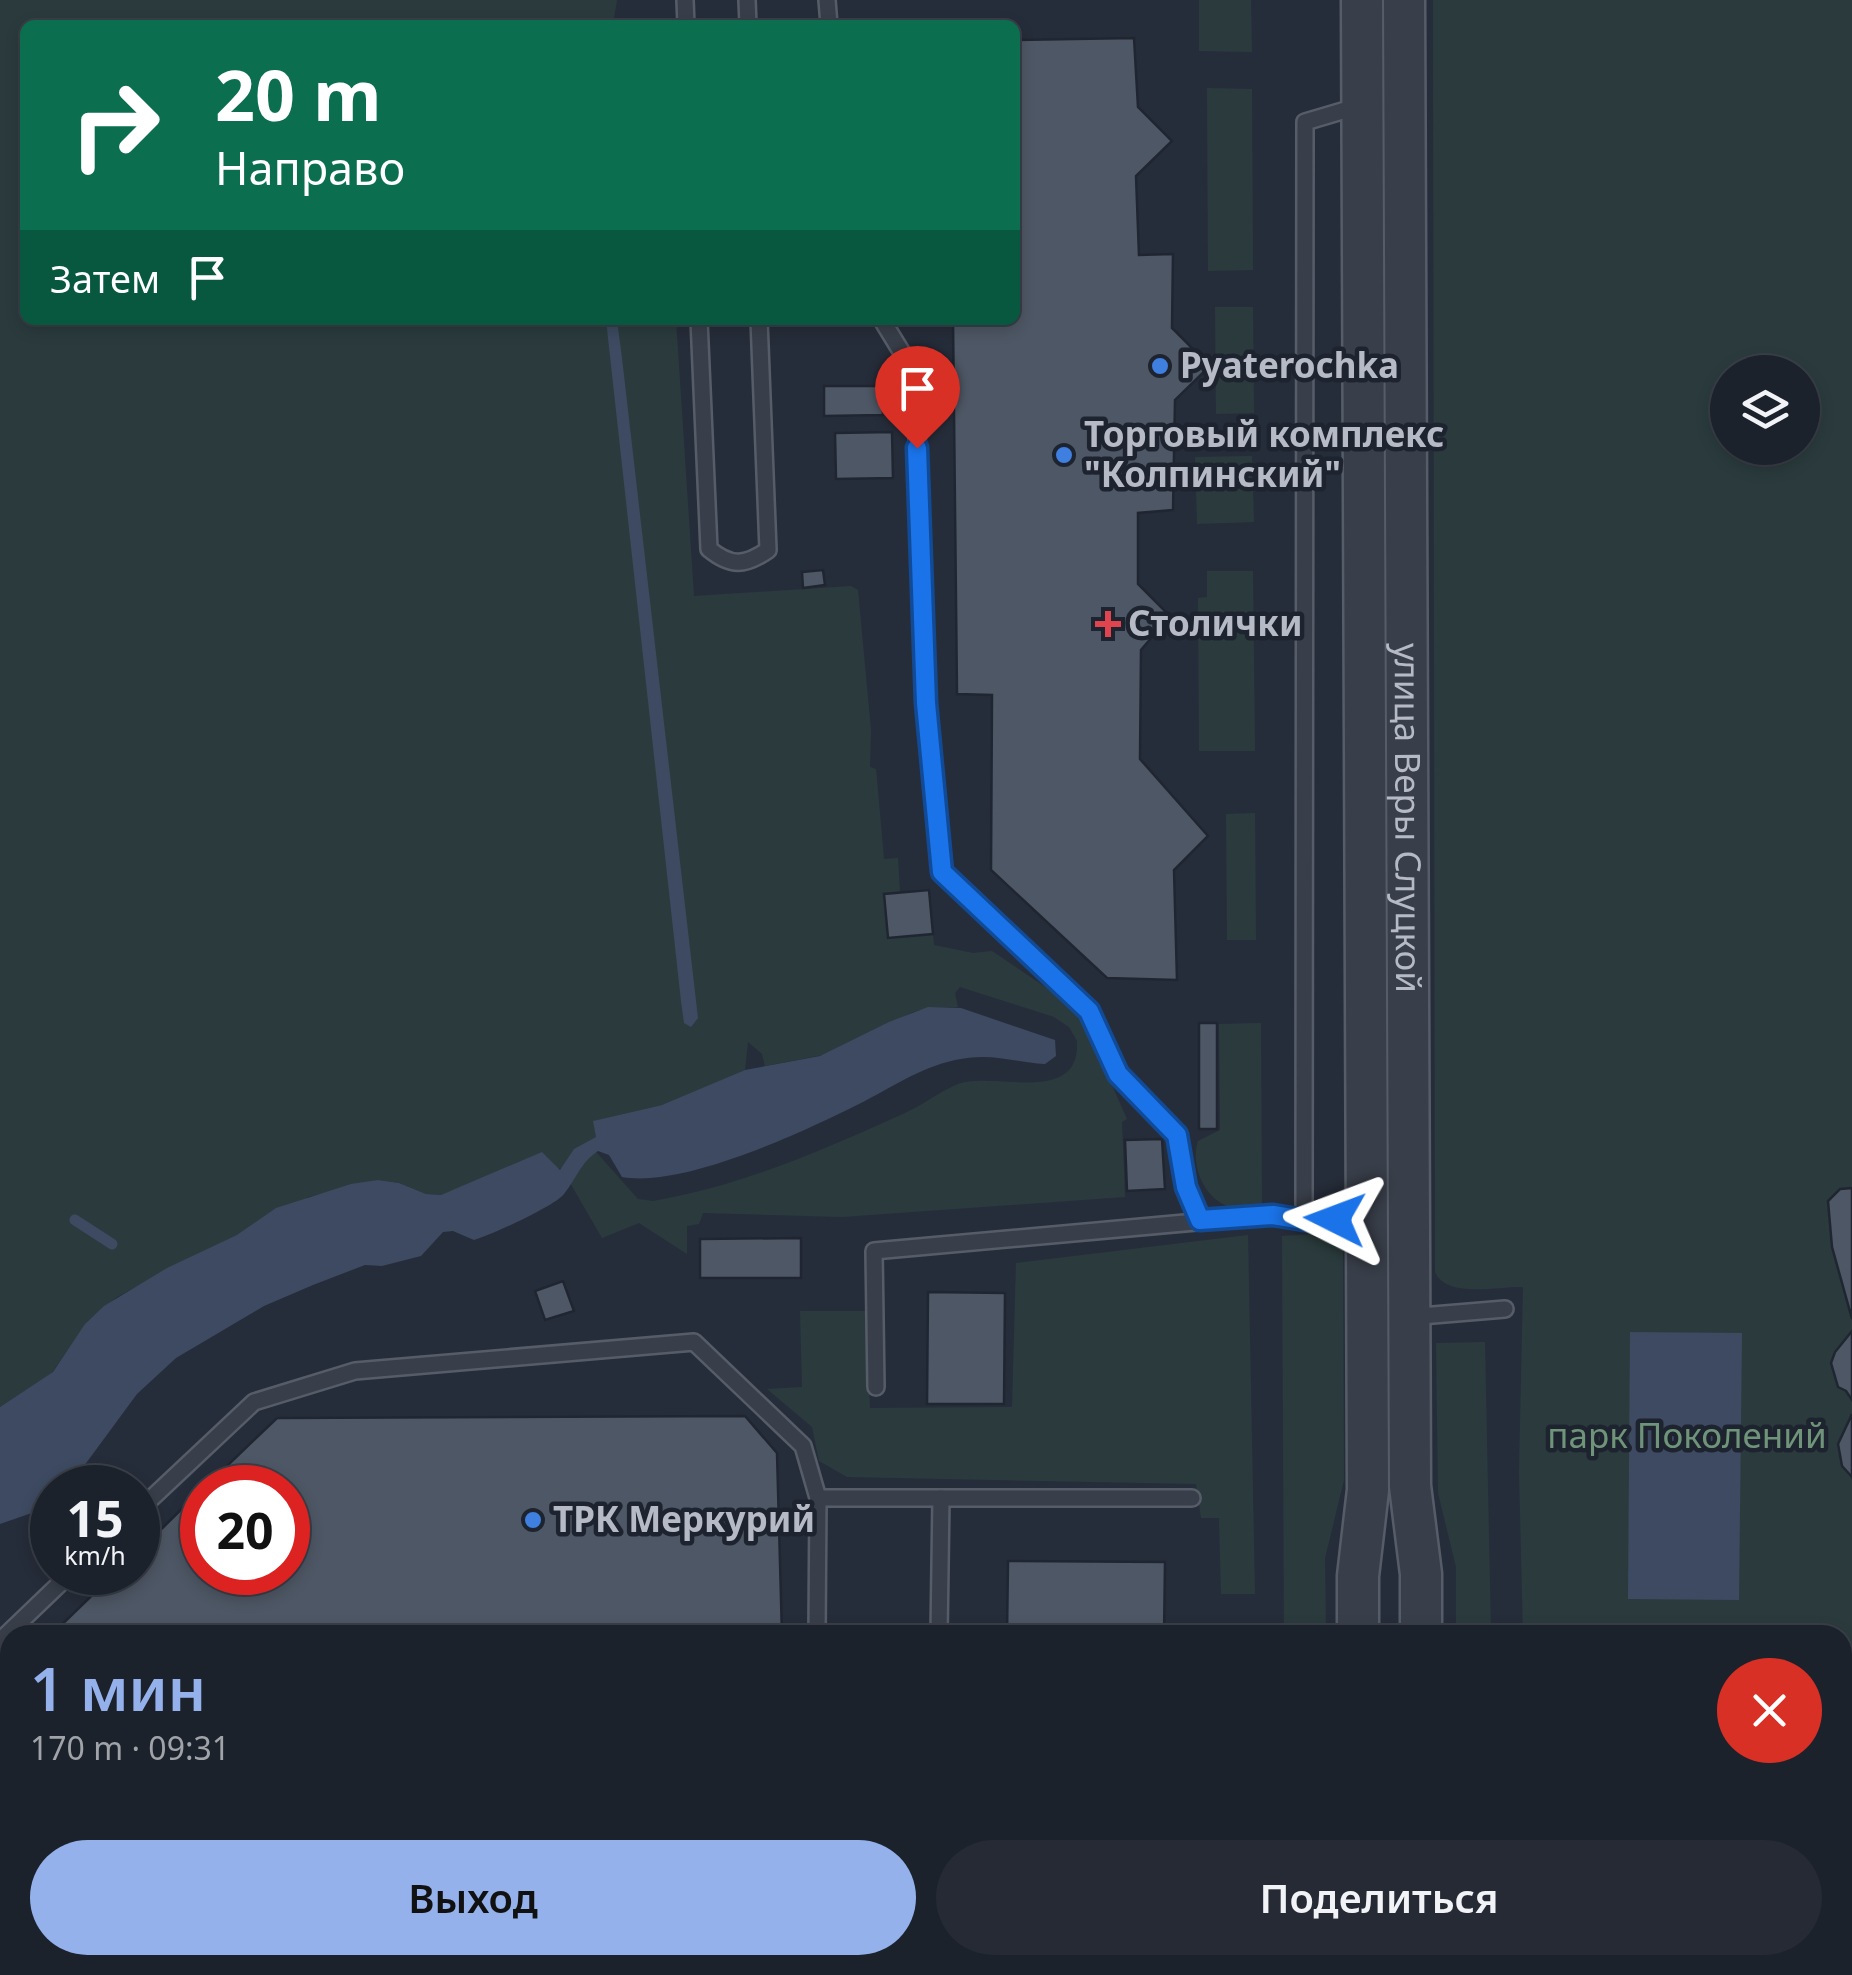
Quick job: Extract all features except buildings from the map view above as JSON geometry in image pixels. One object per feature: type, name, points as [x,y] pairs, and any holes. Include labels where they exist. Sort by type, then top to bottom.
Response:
[{"type":"street","name":"улица Веры Слуцкой","points":[[1358,1625],[1358,1576],[1368,1490],[1362,0]]},
{"type":"street","name":"улица Веры Слуцкой","points":[[1404,0],[1410,1486],[1421,1574],[1421,1625]]},
{"type":"lane","points":[[1304,1220],[1305,122],[1363,104]]},
{"type":"lane","points":[[699,325],[709,550],[724,561],[738,563],[756,559],[768,550],[760,325]]},
{"type":"lane","points":[[885,325],[915,374],[926,703],[942,872],[1089,1011],[1118,1074],[1177,1135],[1186,1187],[1200,1220]]},
{"type":"lane","points":[[876,1387],[874,1251],[1273,1215],[1304,1220],[1366,1218]]},
{"type":"lane","points":[[1409,1317],[1505,1308]]},
{"type":"lane","points":[[160,1490],[254,1402],[356,1370],[694,1342],[803,1446],[818,1498],[817,1625]]},
{"type":"lane","points":[[818,1498],[1192,1498]]},
{"type":"lane","points":[[939,1625],[940,1498]]},
{"type":"lane","points":[[16,1625],[48,1595]]},
{"type":"green space","points":[[0,0],[617,0],[614,20],[20,20],[20,325],[676,325],[694,596],[851,586],[858,590],[871,730],[870,767],[876,769],[884,859],[898,858],[900,892],[884,895],[888,937],[933,934],[934,945],[973,953],[992,951],[1078,1009],[1127,1119],[1122,1122],[1125,1197],[842,1217],[703,1213],[699,1224],[687,1226],[687,1254],[639,1223],[602,1238],[562,1169],[555,1168],[546,1156],[441,1195],[378,1180],[308,1197],[265,1236],[208,1249],[117,1297],[88,1321],[51,1374],[0,1407]],"holes":[[[960,987],[1054,1017],[1069,1027],[1077,1041],[1074,1061],[1065,1074],[1032,1082],[958,1084],[912,1110],[844,1140],[782,1165],[686,1194],[653,1201],[638,1199],[589,1144],[596,1137],[598,1120],[670,1103],[745,1070],[748,1042],[762,1054],[765,1066],[823,1055],[917,1011],[958,1007],[955,993]]]},
{"type":"green space","points":[[1199,0],[1251,0],[1252,52],[1199,51]]},
{"type":"green space","name":"парк Поколений","points":[[1433,0],[1852,0],[1852,1625],[1523,1625],[1519,1471],[1523,1287],[1450,1286],[1435,1272]]},
{"type":"green space","points":[[1207,88],[1252,89],[1253,270],[1208,271]]},
{"type":"green space","points":[[1215,307],[1253,307],[1254,413],[1216,414]]},
{"type":"green space","points":[[1252,456],[1254,522],[1197,524],[1195,457]]},
{"type":"green space","points":[[1207,571],[1253,571],[1255,751],[1199,751],[1198,598],[1207,597]]},
{"type":"green space","points":[[1255,813],[1256,940],[1227,940],[1226,814]]},
{"type":"green space","points":[[1261,1023],[1262,1209],[1238,1209],[1221,1203],[1206,1189],[1198,1170],[1196,1150],[1198,1141],[1220,1130],[1219,1024]]},
{"type":"green space","points":[[1330,1233],[1343,1238],[1344,1480],[1325,1558],[1326,1625],[1284,1625],[1282,1236]]},
{"type":"green space","points":[[1248,1235],[1255,1594],[1221,1594],[1219,1518],[1201,1518],[1196,1484],[847,1477],[819,1461],[812,1427],[767,1389],[802,1387],[800,1311],[865,1311],[870,1408],[1012,1407],[1016,1263]]},
{"type":"green space","points":[[1485,1342],[1491,1625],[1456,1625],[1456,1567],[1438,1493],[1436,1343]]},
{"type":"water","points":[[607,325],[618,325],[622,358],[698,1018],[691,1027],[684,1023]]},
{"type":"water","points":[[928,1007],[961,1008],[1055,1040],[1056,1056],[1045,1064],[980,1057],[942,1064],[776,1142],[677,1174],[622,1177],[609,1155],[598,1151],[558,1199],[522,1220],[474,1240],[453,1231],[443,1232],[421,1256],[382,1266],[365,1265],[313,1285],[264,1306],[176,1358],[137,1394],[85,1465],[30,1465],[30,1514],[0,1524],[0,1407],[53,1372],[85,1324],[104,1306],[167,1268],[237,1235],[276,1208],[351,1184],[378,1180],[441,1195],[542,1152],[560,1170],[574,1149],[596,1137],[593,1121],[662,1105],[745,1070],[820,1056]]},
{"type":"water","points":[[1630,1332],[1742,1333],[1739,1600],[1628,1599]]},
{"type":"waterway","points":[[75,1220],[112,1244]]},
{"type":"place","name":"Pyaterochka","points":[[1160,366]]},
{"type":"place","name":"Торговый комплекс \"Колпинский\"","points":[[1064,455]]},
{"type":"place","name":"Столички","points":[[1108,624]]},
{"type":"place","name":"ТРК Меркурий","points":[[533,1520]]},
{"type":"route","points":[[917,448],[926,703],[942,872],[1089,1011],[1118,1074],[1177,1135],[1186,1187],[1200,1220],[1273,1215],[1335,1219]]}]
